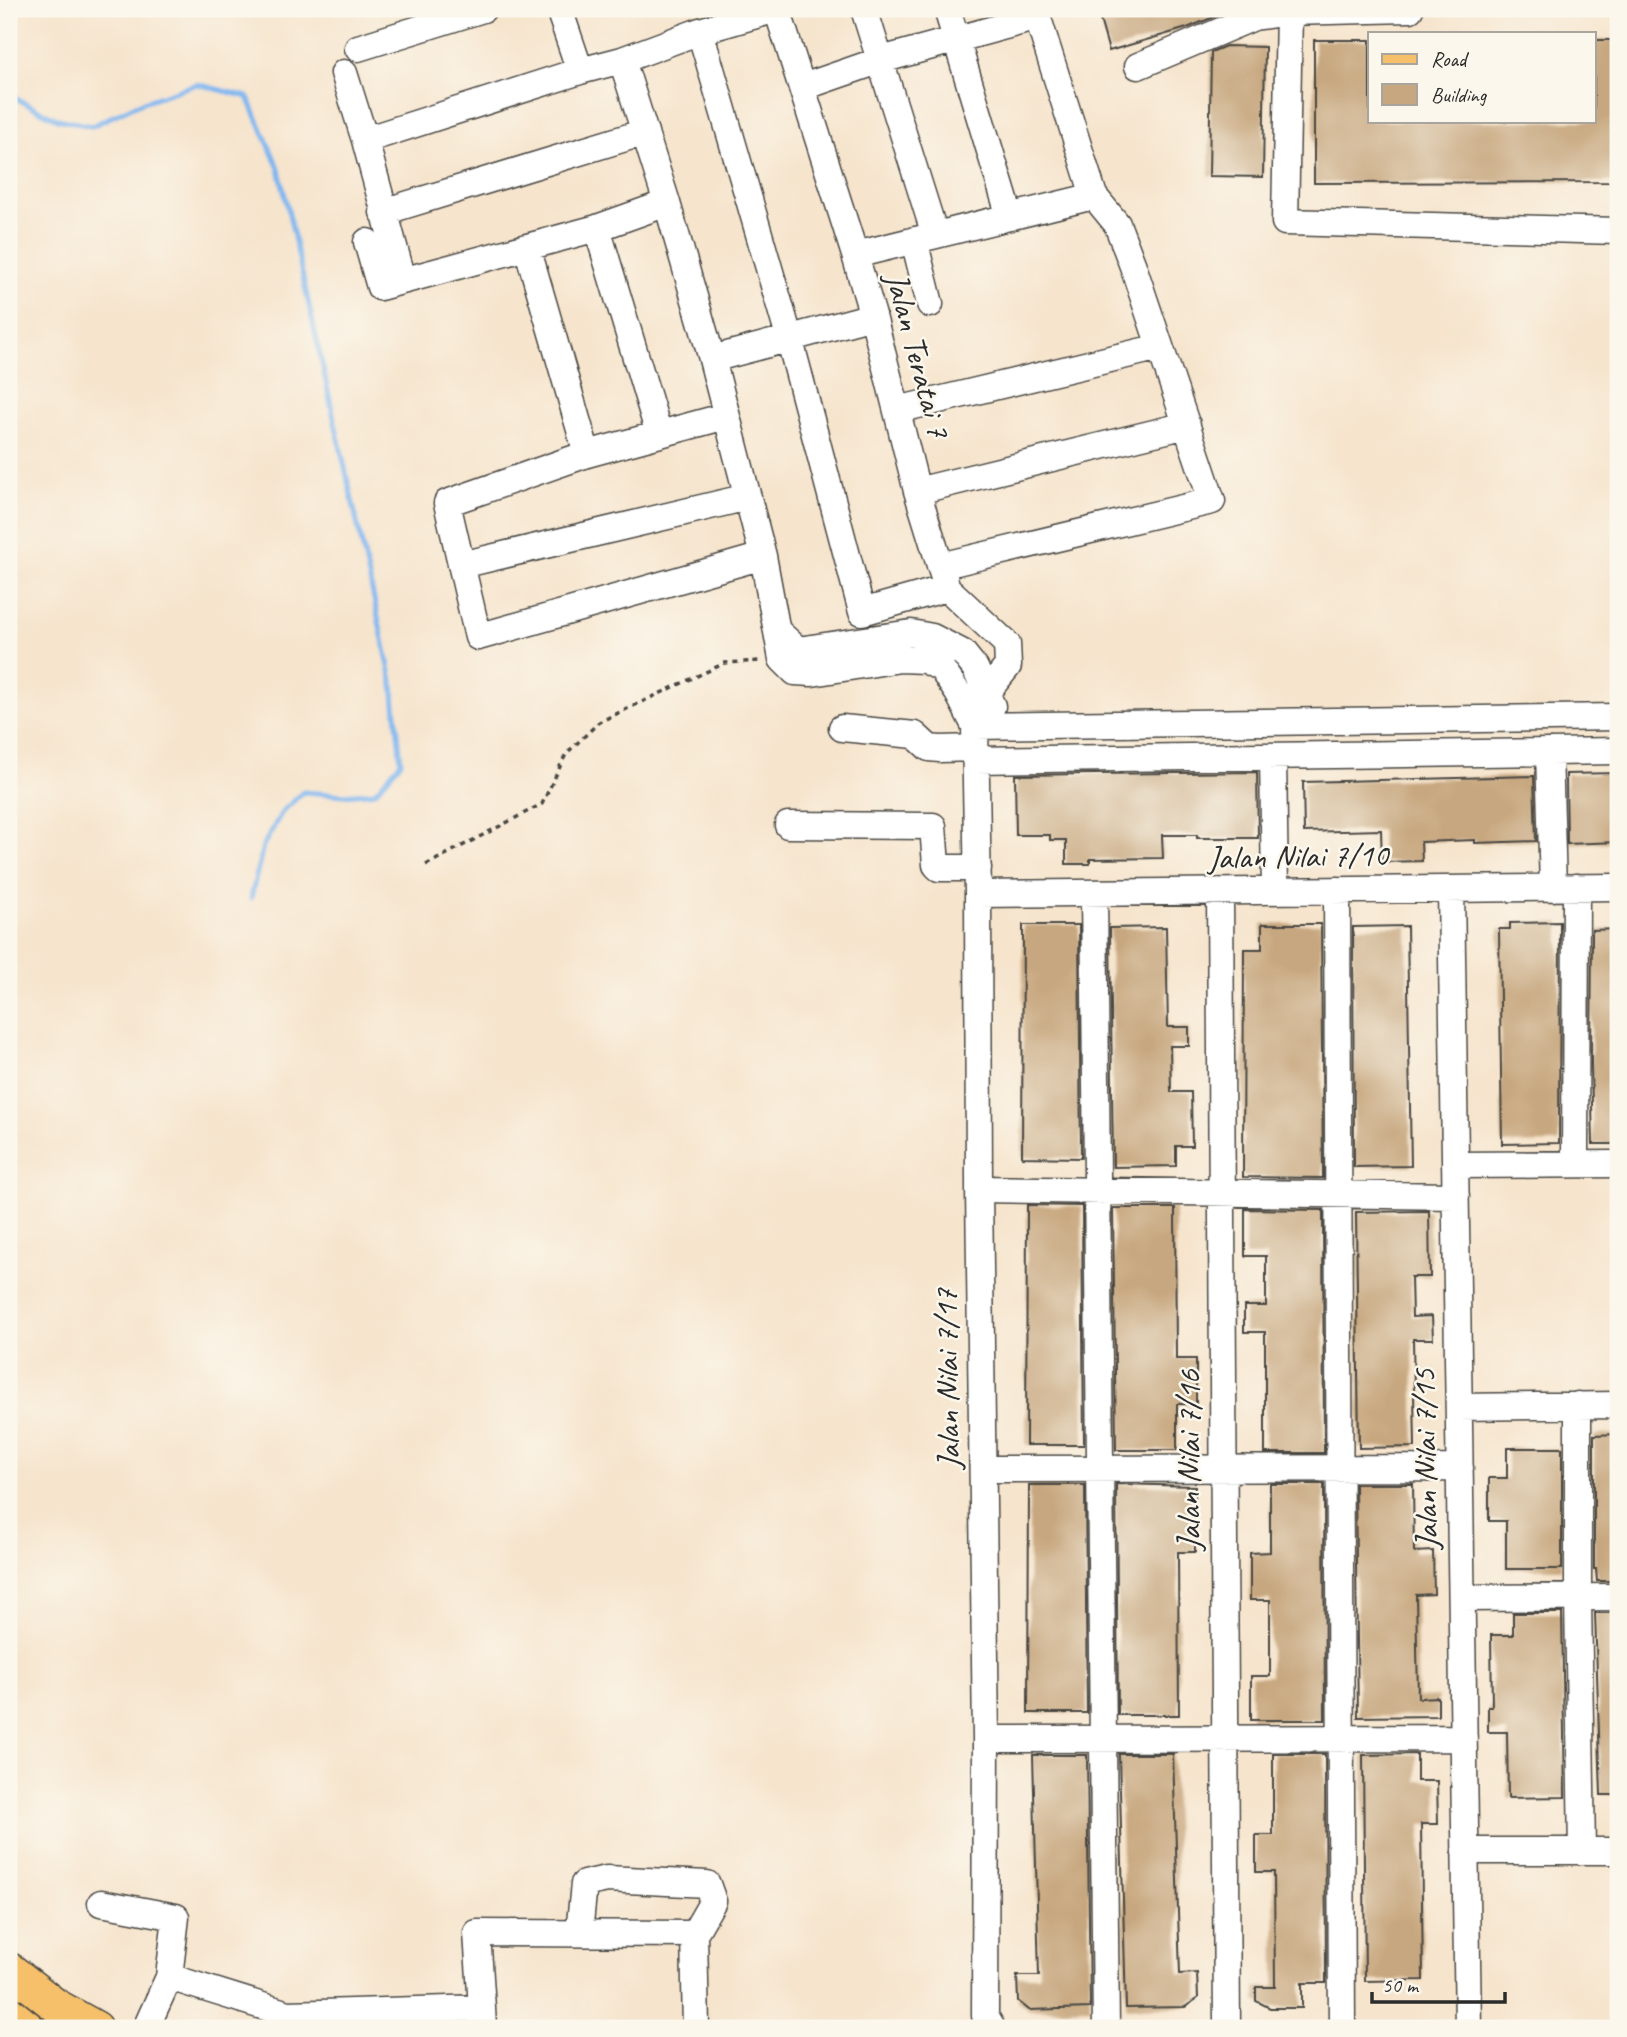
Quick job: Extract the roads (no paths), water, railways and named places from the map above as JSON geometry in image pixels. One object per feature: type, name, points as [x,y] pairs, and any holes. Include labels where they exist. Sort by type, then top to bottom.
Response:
[{"type":"main road","points":[[9,1969],[55,2005],[96,2028]]},
{"type":"street","points":[[358,48],[483,9]]},
{"type":"street","points":[[558,9],[580,71]]},
{"type":"street","points":[[365,140],[622,60],[700,31],[777,9]]},
{"type":"street","name":"Jalan Teratai 7","points":[[777,9],[873,316],[917,491],[944,577],[1007,645],[1008,666],[986,693]]},
{"type":"street","points":[[864,9],[881,60],[925,238],[930,304]]},
{"type":"street","points":[[947,9],[1010,217]]},
{"type":"street","points":[[1138,66],[1254,18],[1289,10],[1410,9]]},
{"type":"street","points":[[1289,10],[1285,222],[1618,231]]},
{"type":"street","points":[[700,31],[789,337],[862,611],[944,577],[1212,501],[1117,224],[1094,196],[1036,13],[881,60],[803,87]]},
{"type":"street","points":[[622,60],[712,359],[763,556],[782,659],[795,673],[812,673],[900,659],[925,660],[941,668],[958,693],[975,745]]},
{"type":"street","points":[[344,73],[365,140],[402,280]]},
{"type":"street","points":[[383,212],[645,132]]},
{"type":"street","points":[[855,255],[1094,196]]},
{"type":"street","points":[[367,242],[380,286],[597,228],[667,203]]},
{"type":"street","points":[[597,228],[659,434]]},
{"type":"street","points":[[527,247],[587,454]]},
{"type":"street","points":[[712,359],[873,316]]},
{"type":"street","points":[[897,410],[1160,348]]},
{"type":"street","points":[[726,416],[587,454],[447,503],[478,637],[763,556]]},
{"type":"street","points":[[917,491],[1187,425]]},
{"type":"street","points":[[461,565],[748,497]]},
{"type":"street","points":[[777,631],[798,650],[911,633],[932,637],[963,653],[975,668],[1002,726]]},
{"type":"street","points":[[975,745],[1002,726],[1618,717]]},
{"type":"street","points":[[842,728],[915,735],[929,748],[940,750],[975,745],[1273,755],[1618,751]]},
{"type":"street","name":"Jalan Nilai 7/17","points":[[975,745],[986,1739],[985,2016],[992,2028]]},
{"type":"street","points":[[1549,752],[1564,888],[1575,1164]]},
{"type":"street","points":[[1273,755],[1275,891]]},
{"type":"street","name":"Jalan Nilai 7/10","points":[[788,825],[933,826],[936,865],[939,868],[978,881],[1094,893],[1618,887]]},
{"type":"street","name":"Jalan Nilai 7/15","points":[[1451,889],[1468,2028]]},
{"type":"street","points":[[1337,890],[1342,2028]]},
{"type":"street","name":"Jalan Nilai 7/16","points":[[1220,892],[1227,2028]]},
{"type":"street","points":[[1094,893],[1106,2028]]},
{"type":"street","points":[[1455,1165],[1618,1164]]},
{"type":"street","points":[[979,1189],[1456,1196]]},
{"type":"street","points":[[1578,1405],[1582,1851]]},
{"type":"street","points":[[1459,1408],[1618,1405]]},
{"type":"street","points":[[983,1469],[1460,1468]]},
{"type":"street","points":[[1462,1598],[1618,1597]]},
{"type":"street","points":[[986,1739],[1464,1738]]},
{"type":"street","points":[[1465,1851],[1618,1851]]},
{"type":"street","points":[[579,1933],[584,1884],[607,1879],[707,1884],[713,1901],[694,1934],[696,2028]]},
{"type":"street","points":[[101,1903],[176,1916],[169,1977],[146,2028]]},
{"type":"street","points":[[169,1977],[288,2014],[482,2018],[477,1933],[694,1934]]},
{"type":"waterway","points":[[9,95],[57,119],[92,126],[140,103],[197,84],[248,97],[279,169],[393,685],[401,762],[375,792],[345,795],[303,792],[282,812],[263,846],[251,898]]}]
